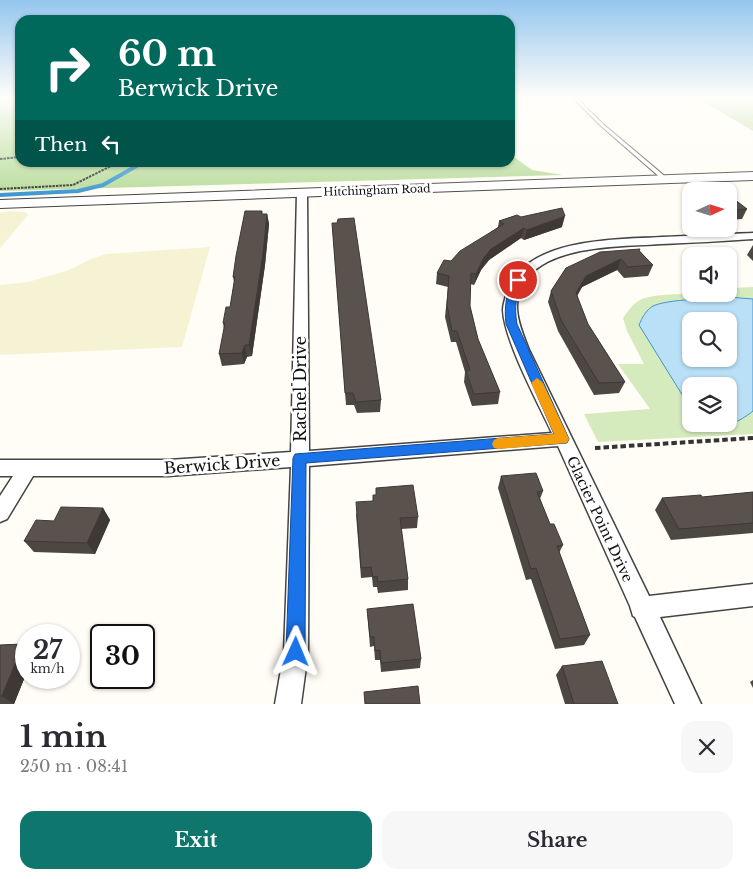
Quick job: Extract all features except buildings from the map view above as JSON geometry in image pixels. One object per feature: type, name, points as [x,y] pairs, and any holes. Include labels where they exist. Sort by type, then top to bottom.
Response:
[{"type":"street","name":"Hitchingham Road","points":[[0,204],[753,176]]},
{"type":"street","name":"Rachel Drive","points":[[288,704],[296,652],[302,193]]},
{"type":"street","name":"Glacier Point Drive","points":[[688,704],[562,439],[512,324],[509,307],[518,280],[528,270],[553,255],[584,246],[753,236]]},
{"type":"street","name":"Berwick Drive","points":[[0,468],[168,468],[562,439]]},
{"type":"street","points":[[0,513],[28,469]]},
{"type":"street","points":[[641,608],[753,595]]},
{"type":"lane","points":[[609,131],[665,179]]},
{"type":"path","points":[[0,159],[15,158]]},
{"type":"path","points":[[0,189],[73,185],[109,167]]},
{"type":"path","points":[[595,448],[753,438]]},
{"type":"shaded area","points":[[9,211],[25,212],[28,215],[0,248],[0,213]]},
{"type":"shaded area","points":[[210,247],[182,347],[0,355],[0,285],[28,282],[69,270],[106,254]]},
{"type":"green space","points":[[0,131],[15,131],[15,167],[515,167],[515,158],[532,170],[563,175],[0,191]]},
{"type":"green space","points":[[753,287],[753,434],[598,442],[584,414],[650,409],[618,364],[644,364],[627,331],[623,318],[639,300],[660,295],[682,294],[682,302],[737,302],[737,288]]},
{"type":"water","points":[[737,298],[753,299],[753,411],[737,421],[737,377],[682,377],[682,395],[639,325],[648,310],[653,306],[678,301],[737,302]]},
{"type":"waterway","points":[[0,195],[78,191],[103,185],[135,167]]},
{"type":"slow traffic","points":[[498,444],[562,439],[537,383]]},
{"type":"route","points":[[296,652],[300,458],[562,439],[512,324],[509,307],[518,280]]}]
